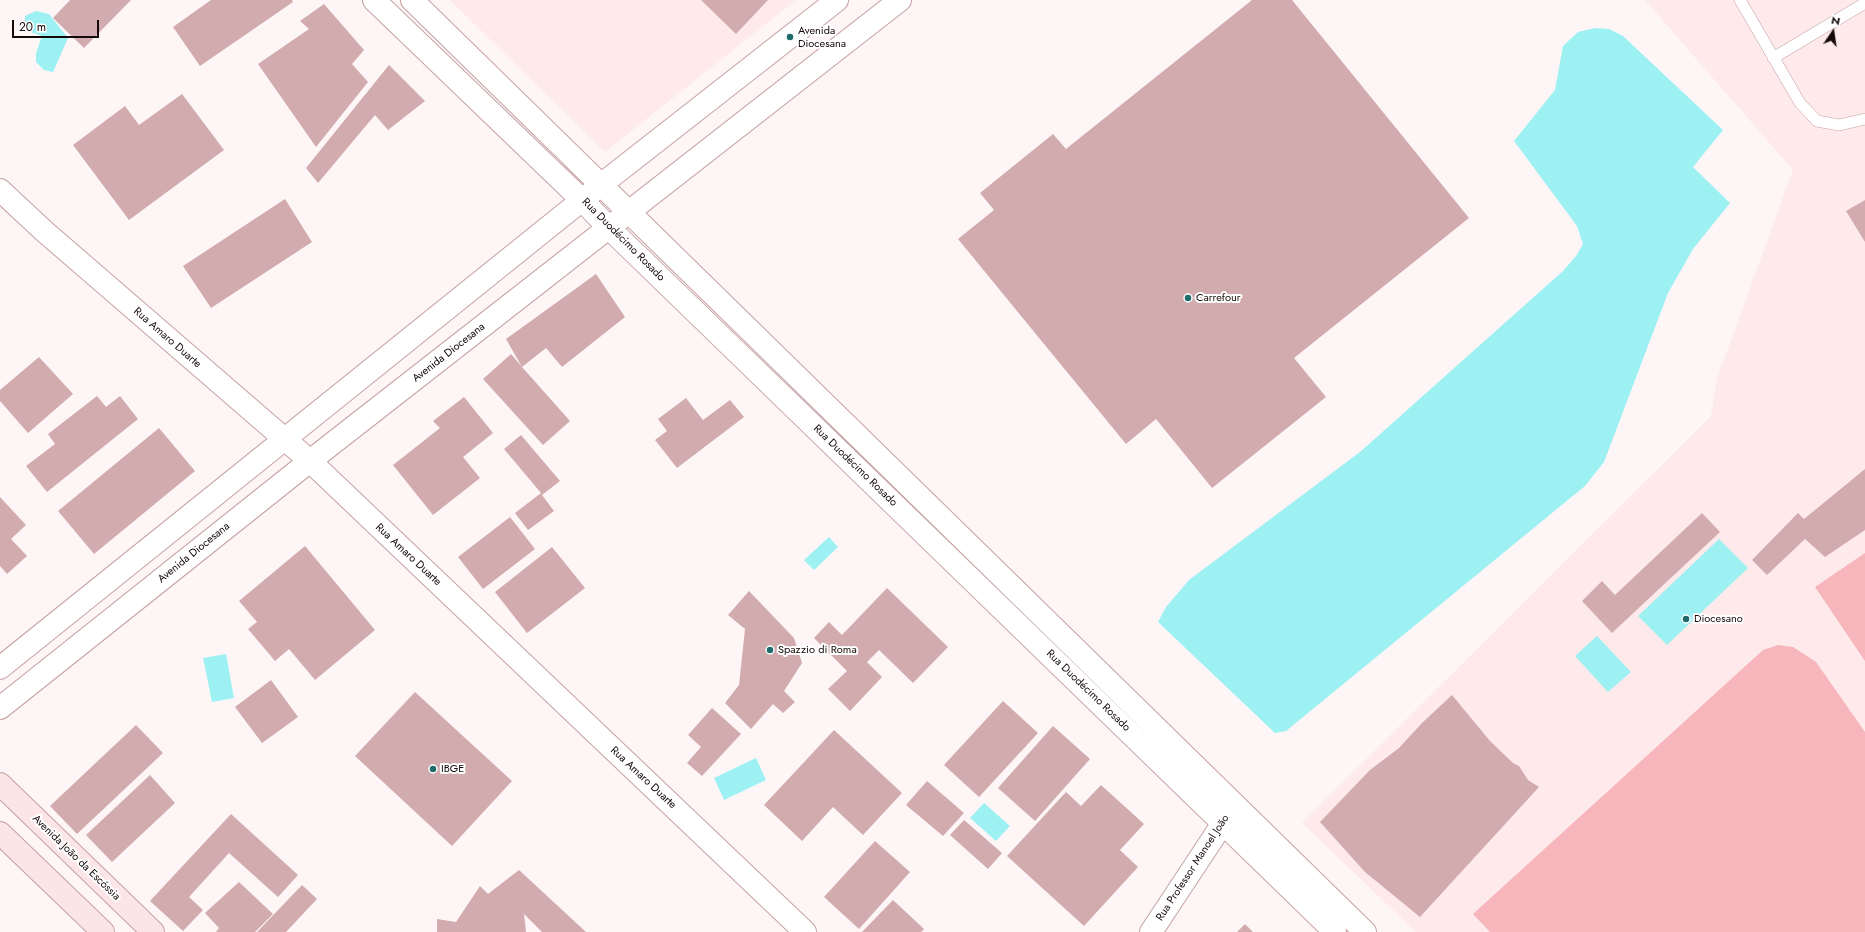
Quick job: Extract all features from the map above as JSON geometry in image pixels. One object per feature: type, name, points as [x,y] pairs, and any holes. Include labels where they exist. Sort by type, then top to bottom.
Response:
[{"type":"main road","name":"Avenida João da Escóssia","points":[[0,784],[153,932]]},
{"type":"main road","points":[[0,833],[103,932]]},
{"type":"street","name":"Rua Duodécimo Rosado","points":[[374,0],[583,201],[609,228],[1335,932]]},
{"type":"street","name":"Rua Duodécimo Rosado","points":[[412,0],[602,184],[1365,932]]},
{"type":"street","points":[[0,668],[583,201],[602,184],[837,0]]},
{"type":"street","name":"Avenida Diocesana","points":[[0,708],[310,461],[900,0]]},
{"type":"street","name":"Rua Amaro Duarte","points":[[0,190],[44,231],[310,461],[805,932]]},
{"type":"street","name":"Rua Professor Manoel João","points":[[1151,932],[1235,805]]},
{"type":"lane","points":[[1740,0],[1800,102],[1817,121],[1839,125],[1865,119]]},
{"type":"lane","points":[[1773,58],[1865,2]]},
{"type":"shaded area","points":[[450,0],[796,0],[605,152]]},
{"type":"shaded area","name":"Diocesano","points":[[1645,0],[1865,0],[1865,932],[1416,932],[1302,823],[1711,416],[1717,379],[1793,170]]},
{"type":"shaded area","points":[[1865,553],[1865,661],[1815,587]]},
{"type":"shaded area","points":[[1778,645],[1793,647],[1816,662],[1865,732],[1865,932],[1490,932],[1473,914],[1763,650]]},
{"type":"water","points":[[36,11],[49,14],[68,38],[53,72],[44,70],[36,62],[36,53],[42,36],[25,30],[25,16]]},
{"type":"water","points":[[1595,28],[1609,29],[1623,36],[1723,130],[1693,167],[1730,203],[1693,249],[1668,293],[1604,462],[1585,486],[1286,731],[1275,733],[1158,622],[1166,607],[1189,580],[1360,452],[1563,271],[1576,256],[1583,244],[1577,226],[1514,141],[1555,90],[1563,46],[1578,32]]},
{"type":"water","points":[[829,537],[838,547],[814,570],[804,560]]},
{"type":"water","points":[[1719,539],[1748,568],[1667,645],[1638,616]]},
{"type":"water","points":[[1597,636],[1631,672],[1608,692],[1575,656]]},
{"type":"water","points":[[226,654],[234,698],[212,702],[203,658]]},
{"type":"water","points":[[756,758],[766,780],[724,800],[714,778]]},
{"type":"water","points":[[984,803],[1010,826],[996,841],[970,818]]},
{"type":"building","points":[[70,0],[131,0],[84,48],[53,18]]},
{"type":"building","points":[[211,0],[292,0],[293,2],[200,66],[173,27]]},
{"type":"building","points":[[701,0],[768,0],[736,34]]},
{"type":"building","name":"Carrefour","points":[[1252,0],[1292,0],[1469,218],[1294,358],[1326,397],[1212,488],[1156,419],[1126,444],[958,239],[994,210],[980,193],[1053,134],[1066,149]]},
{"type":"building","points":[[324,4],[364,50],[352,64],[368,82],[316,147],[258,64],[309,29],[300,21]]},
{"type":"building","points":[[389,65],[425,101],[388,130],[375,115],[318,183],[306,168]]},
{"type":"building","points":[[182,94],[224,150],[129,220],[73,145],[125,106],[139,125]]},
{"type":"building","points":[[285,199],[312,242],[211,308],[183,266]]},
{"type":"building","points":[[1865,200],[1865,242],[1846,211]]},
{"type":"building","points":[[596,274],[625,317],[562,367],[546,348],[522,367],[506,339]]},
{"type":"building","points":[[511,354],[570,421],[543,445],[483,379]]},
{"type":"building","points":[[39,357],[73,394],[28,433],[0,401],[0,390]]},
{"type":"building","points":[[97,396],[106,407],[120,396],[138,419],[47,492],[26,466],[55,444],[48,434]]},
{"type":"building","points":[[464,397],[493,433],[463,457],[480,478],[433,515],[393,465],[440,428],[433,421]]},
{"type":"building","points":[[686,398],[703,420],[730,400],[744,417],[677,468],[655,440],[667,431],[658,419]]},
{"type":"building","points":[[159,428],[195,471],[94,554],[58,511]]},
{"type":"building","points":[[521,435],[560,481],[542,495],[554,511],[528,530],[515,513],[541,493],[504,449]]},
{"type":"building","points":[[1865,469],[1865,530],[1825,557],[1805,539],[1767,575],[1752,560],[1798,513],[1804,519]]},
{"type":"building","points":[[0,497],[26,525],[11,539],[27,556],[7,574],[0,566]]},
{"type":"building","points":[[1702,513],[1720,532],[1612,633],[1582,601],[1602,581],[1615,595]]},
{"type":"building","points":[[510,517],[535,549],[483,589],[458,557]]},
{"type":"building","points":[[305,546],[375,630],[315,680],[289,649],[275,661],[248,629],[257,622],[239,601]]},
{"type":"building","points":[[552,547],[585,588],[527,633],[495,592]]},
{"type":"building","points":[[887,588],[948,647],[913,683],[879,650],[867,662],[882,677],[850,711],[828,689],[847,671],[814,638],[829,622],[842,635]]},
{"type":"building","name":"Spazzio di Roma","points":[[749,591],[794,638],[802,663],[784,691],[795,702],[783,713],[773,704],[751,729],[725,703],[739,685],[745,629],[728,615]]},
{"type":"building","points":[[271,680],[298,717],[262,743],[235,707]]},
{"type":"building","name":"IBGE","points":[[415,692],[512,781],[452,846],[355,756]]},
{"type":"building","points":[[1452,695],[1490,741],[1513,763],[1519,766],[1528,780],[1539,787],[1420,917],[1365,872],[1320,822],[1370,770],[1399,748],[1422,723]]},
{"type":"building","points":[[1003,701],[1038,733],[979,797],[944,765]]},
{"type":"building","points":[[712,708],[741,734],[702,776],[687,763],[701,747],[688,735]]},
{"type":"building","points":[[136,725],[163,753],[77,834],[50,806]]},
{"type":"building","points":[[1053,726],[1090,759],[1035,821],[998,788]]},
{"type":"building","points":[[834,730],[902,793],[863,835],[833,807],[802,841],[764,805]]},
{"type":"building","points":[[150,775],[175,803],[112,862],[86,835]]},
{"type":"building","points":[[927,781],[964,813],[943,836],[906,805]]},
{"type":"building","points":[[1101,785],[1144,824],[1120,850],[1138,867],[1084,926],[1007,856],[1066,792],[1081,806]]},
{"type":"building","points":[[231,814],[298,875],[278,897],[229,853],[189,897],[203,910],[183,931],[150,901]]},
{"type":"building","points":[[964,820],[1002,853],[988,869],[950,835]]},
{"type":"building","points":[[875,841],[910,872],[859,929],[824,897]]},
{"type":"building","points":[[519,870],[586,932],[542,932],[524,914],[526,932],[437,932],[437,919],[456,922],[480,886],[488,894]]},
{"type":"building","points":[[239,882],[273,914],[255,932],[216,932],[219,928],[205,913]]},
{"type":"building","points":[[302,885],[317,899],[286,932],[257,932]]},
{"type":"building","points":[[893,900],[924,929],[921,932],[862,932]]},
{"type":"building","points":[[1245,924],[1253,932],[1237,932]]},
{"type":"place","name":"Avenida Diocesana","points":[[790,37]]},
{"type":"place","name":"Carrefour","points":[[1188,298]]},
{"type":"place","name":"Diocesano","points":[[1686,619]]},
{"type":"place","name":"Spazzio di Roma","points":[[770,650]]},
{"type":"place","name":"IBGE","points":[[433,769]]}]
